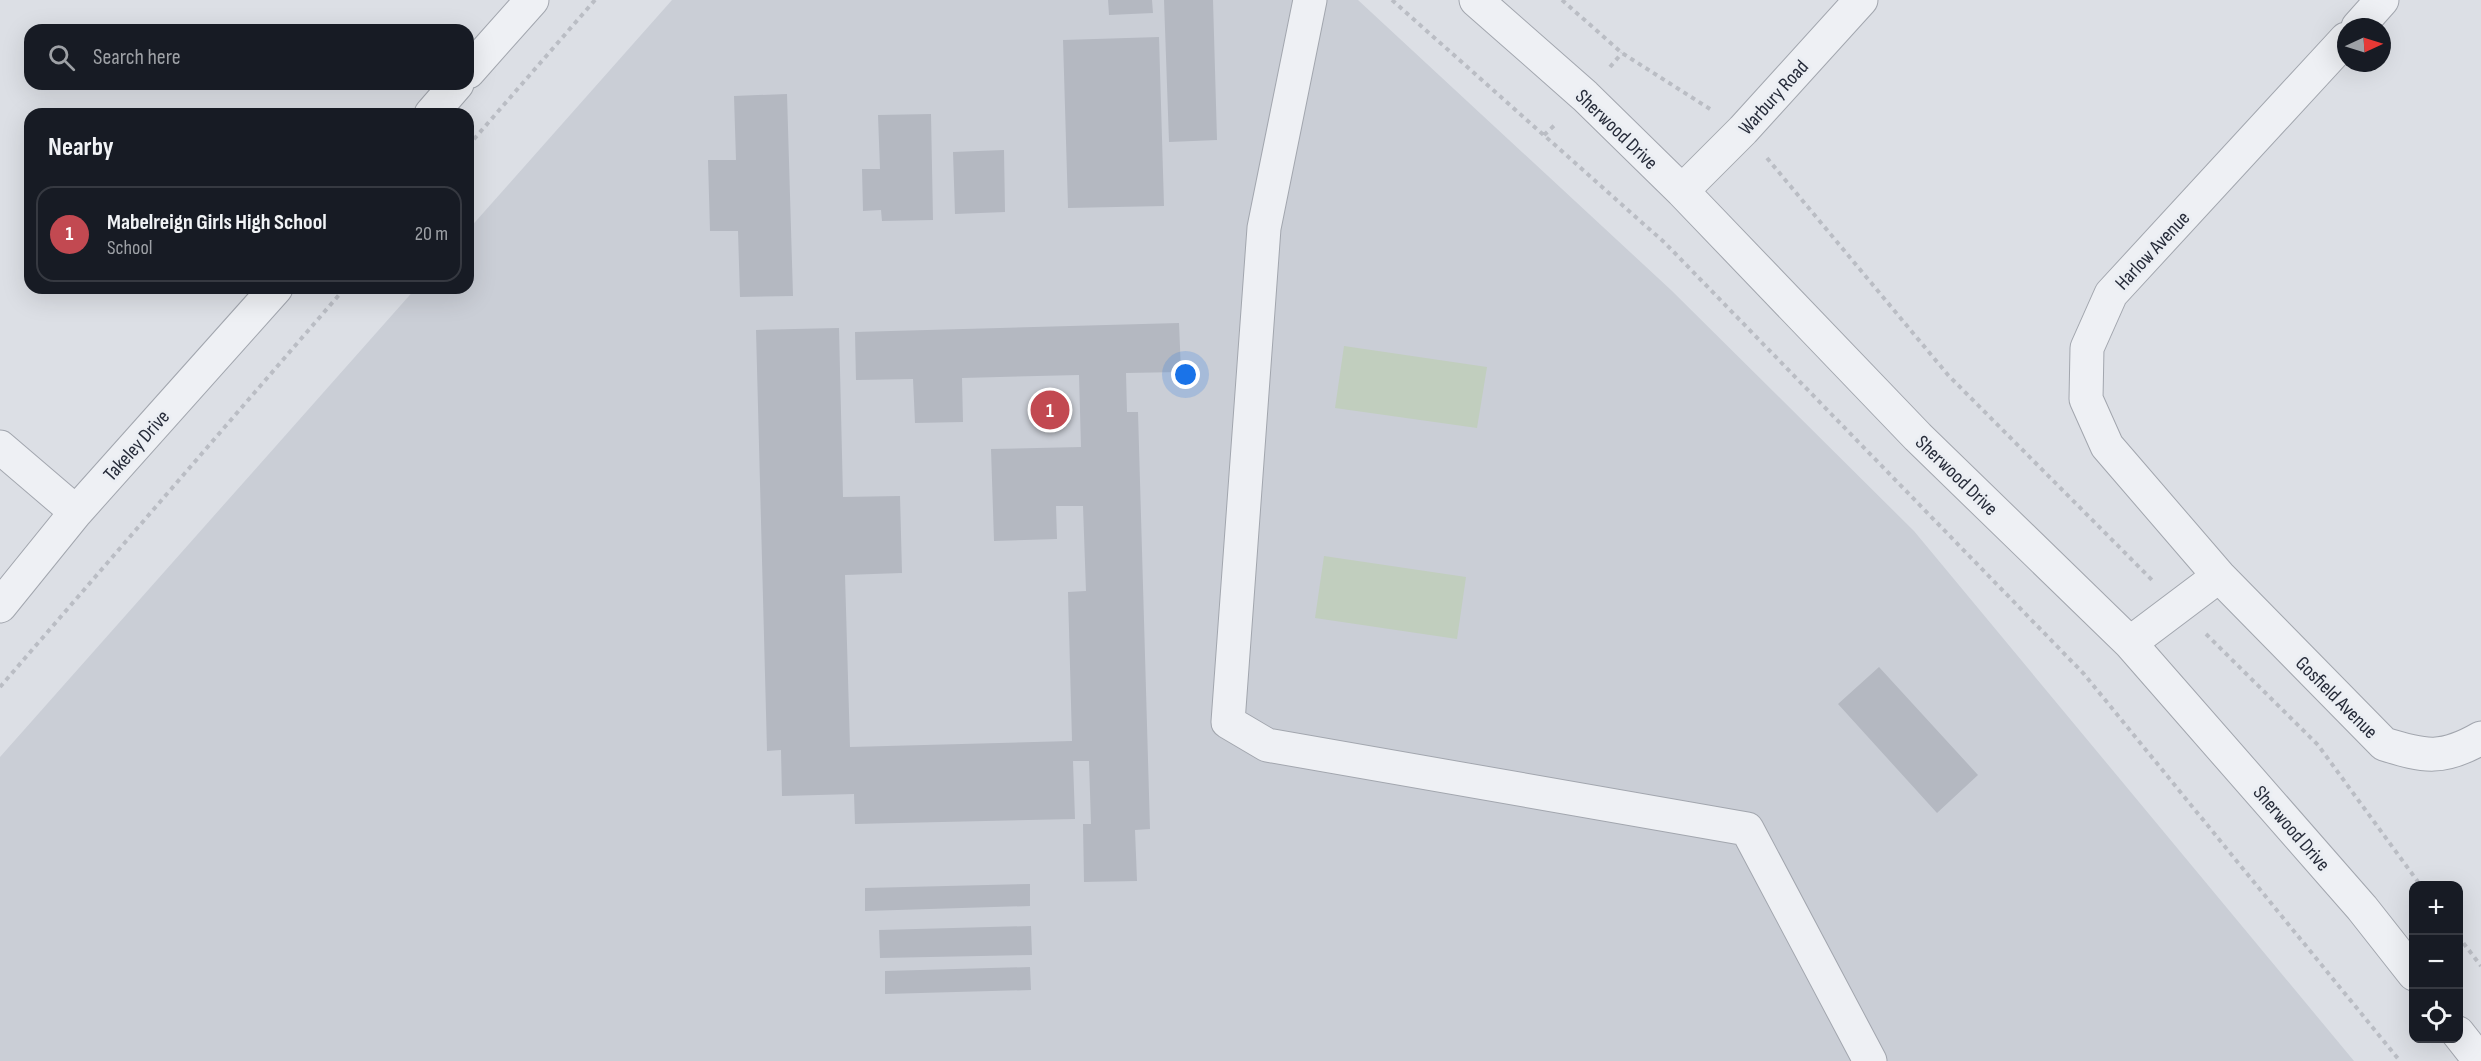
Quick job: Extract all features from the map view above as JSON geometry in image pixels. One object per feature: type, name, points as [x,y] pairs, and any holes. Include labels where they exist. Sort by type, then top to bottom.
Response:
[{"type":"street","points":[[474,65],[532,0]]},
{"type":"street","points":[[1310,0],[1264,228],[1228,722],[1267,745],[1748,829],[1870,1061]]},
{"type":"street","name":"Sherwood Drive","points":[[1476,0],[1585,96],[1682,191],[1918,437],[2130,643],[2362,908],[2409,968]]},
{"type":"street","name":"Warbury Road","points":[[1682,191],[1743,130],[1861,0]]},
{"type":"street","points":[[2366,18],[2382,0]]},
{"type":"street","name":"Harlow Avenue","points":[[2219,576],[2107,446],[2086,399],[2087,348],[2111,294],[2337,49]]},
{"type":"street","points":[[436,108],[452,90]]},
{"type":"street","name":"Takeley Drive","points":[[0,606],[76,512],[271,294]]},
{"type":"street","points":[[0,447],[76,512]]},
{"type":"street","points":[[2130,643],[2219,576]]},
{"type":"street","name":"Gosfield Avenue","points":[[2219,576],[2384,744],[2412,753],[2443,756],[2481,738]]},
{"type":"street","points":[[2463,1039],[2480,1061]]},
{"type":"path","points":[[474,139],[595,0]]},
{"type":"path","points":[[1392,0],[1665,243],[2084,674],[2400,1061]]},
{"type":"path","points":[[1562,0],[1622,53],[1743,130],[1948,375],[2318,745],[2418,881]]},
{"type":"path","points":[[0,687],[340,294]]},
{"type":"path","points":[[2463,943],[2481,966]]},
{"type":"shaded area","points":[[672,0],[1358,0],[1671,290],[1914,531],[2354,1061],[0,1061],[0,757],[411,294],[474,294],[474,223]]},
{"type":"green space","points":[[1344,346],[1487,367],[1477,428],[1335,408]]},
{"type":"green space","points":[[1324,556],[1466,577],[1457,639],[1315,618]]},
{"type":"building","points":[[1108,0],[1152,0],[1153,13],[1109,15]]},
{"type":"building","points":[[1164,0],[1213,0],[1217,140],[1169,142]]},
{"type":"building","points":[[1159,37],[1164,206],[1068,208],[1063,40]]},
{"type":"building","points":[[787,94],[793,296],[740,297],[738,231],[710,231],[708,160],[736,160],[734,96]]},
{"type":"building","points":[[931,114],[933,220],[882,221],[881,210],[863,211],[862,169],[880,169],[878,115]]},
{"type":"building","points":[[1004,150],[1005,212],[955,214],[953,152]]},
{"type":"building","points":[[1179,323],[1181,372],[1126,373],[1127,412],[1138,412],[1150,829],[1135,830],[1137,881],[1084,882],[1083,824],[1091,824],[1089,761],[1073,761],[1075,819],[855,824],[854,794],[782,796],[781,750],[767,751],[756,330],[839,328],[843,497],[900,496],[902,573],[845,575],[850,747],[1072,741],[1068,592],[1086,591],[1083,506],[1056,506],[1057,539],[994,541],[991,449],[1081,447],[1079,375],[962,378],[963,422],[915,423],[913,379],[856,380],[855,332]]},
{"type":"building","points":[[1879,667],[1978,775],[1937,813],[1838,704]]},
{"type":"building","points":[[1030,884],[1030,906],[865,911],[865,888]]},
{"type":"building","points":[[1031,926],[1032,955],[880,958],[879,930]]},
{"type":"building","points":[[1030,967],[1031,990],[885,994],[885,971]]},
{"type":"place","name":"Mabelreign Girls High School","points":[[1050,410]]}]
